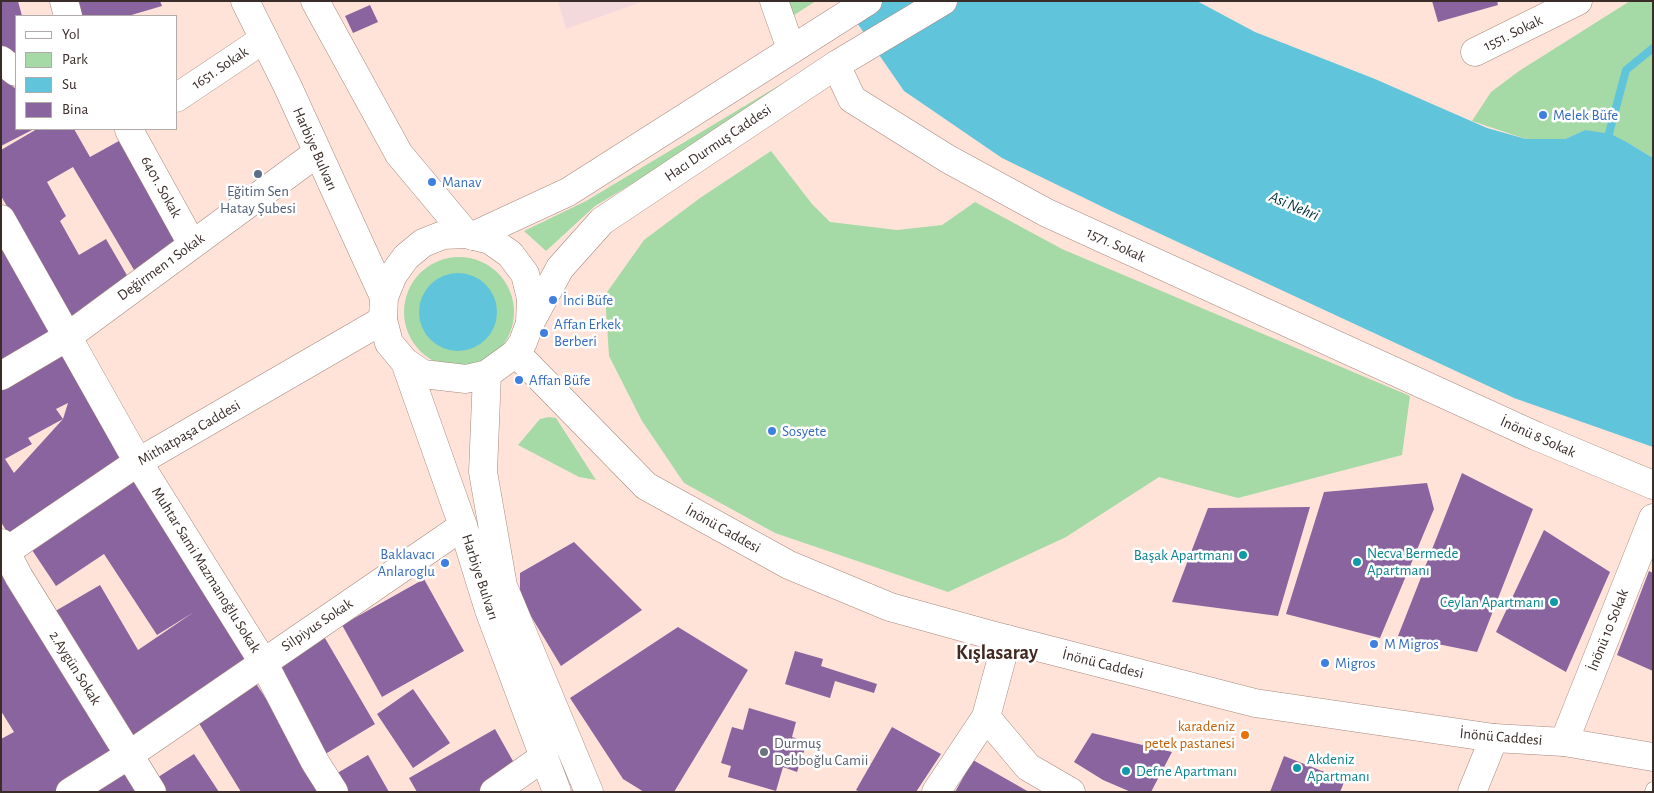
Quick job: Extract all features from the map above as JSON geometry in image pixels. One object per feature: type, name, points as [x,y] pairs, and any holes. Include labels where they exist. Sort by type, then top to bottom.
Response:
[{"type":"street","points":[[64,1],[68,15]]},
{"type":"street","name":"Harbiye Bulvarı","points":[[245,1],[317,153],[383,309],[389,343],[405,362],[423,374],[445,378],[466,379],[487,374],[516,353],[523,342],[530,323],[531,298],[525,274],[510,254],[490,240],[470,235],[444,235],[423,243],[406,257],[393,275],[383,309]]},
{"type":"street","points":[[315,1],[399,154],[470,235],[568,192],[868,1]]},
{"type":"street","points":[[774,1],[799,44]]},
{"type":"street","name":"Hacı Durmuş Caddesi","points":[[530,323],[560,268],[602,221],[836,65],[943,1]]},
{"type":"street","name":"1551. Sokak","points":[[1475,52],[1578,1]]},
{"type":"street","name":"1651. Sokak","points":[[178,97],[264,39]]},
{"type":"street","points":[[1,60],[15,71]]},
{"type":"street","name":"1571. Sokak","points":[[836,65],[852,99],[948,159],[1039,209],[1425,386]]},
{"type":"street","name":"6401. Sokak","points":[[128,130],[192,244]]},
{"type":"street","name":"Değirmen 1 Sokak","points":[[1,376],[67,337],[317,153]]},
{"type":"street","name":"Muhtar Sami Mazmanoğlu Sokak","points":[[1,219],[138,462],[264,662],[315,762],[334,792]]},
{"type":"street","name":"Mithatpaşa Caddesi","points":[[3,550],[138,462],[383,309]]},
{"type":"street","name":"İnönü Caddesi","points":[[516,353],[646,486],[788,565],[890,606],[1007,639],[1255,703],[1494,738],[1564,742],[1653,757]]},
{"type":"street","name":"Harbiye Bulvarı","points":[[405,362],[463,526],[489,610],[557,792]]},
{"type":"street","name":"Harbiye Bulvarı","points":[[487,374],[483,472],[503,586],[589,792]]},
{"type":"street","name":"İnönü 8 Sokak","points":[[1425,386],[1536,436],[1653,485]]},
{"type":"street","name":"İnönü 10 Sokak","points":[[1564,742],[1653,518]]},
{"type":"street","name":"Silpiyus Sokak","points":[[70,792],[129,755],[463,526]]},
{"type":"street","name":"2.Aygün Sokak","points":[[3,550],[152,792]]},
{"type":"street","points":[[936,792],[986,717],[1007,639]]},
{"type":"street","points":[[986,717],[1028,767],[1071,792]]},
{"type":"street","points":[[1472,792],[1494,738]]},
{"type":"street","points":[[494,792],[544,758]]},
{"type":"shaded area","points":[[558,1],[644,1],[566,29]]},
{"type":"green space","points":[[768,1],[816,1],[777,26]]},
{"type":"green space","points":[[1630,1],[1653,1],[1653,158],[1630,144],[1585,130],[1565,139],[1526,139],[1472,121],[1491,92],[1519,71]]},
{"type":"green space","points":[[813,65],[715,134],[595,206],[546,251],[524,231],[586,201]]},
{"type":"green space","points":[[771,151],[812,204],[830,222],[897,230],[942,225],[975,202],[1062,249],[1410,396],[1402,455],[1238,498],[1159,477],[1066,537],[948,592],[775,533],[684,483],[642,421],[609,356],[605,295],[644,240],[700,198]]},
{"type":"green space","points":[[459,257],[480,261],[498,273],[510,291],[514,312],[510,333],[498,351],[480,363],[459,367],[438,363],[420,351],[408,333],[404,312],[408,291],[420,273],[438,261]]},
{"type":"green space","points":[[556,418],[596,480],[579,477],[518,445],[540,419]]},
{"type":"water","name":"Asi Nehri","points":[[842,1],[1197,1],[1255,32],[1375,79],[1487,128],[1526,139],[1565,139],[1585,130],[1611,134],[1630,144],[1653,158],[1653,447],[1514,398],[1111,211],[1002,158],[904,91]]},
{"type":"water","points":[[458,273],[473,276],[490,290],[494,297],[497,312],[494,327],[480,344],[473,348],[458,351],[443,348],[426,334],[422,327],[419,312],[422,297],[436,280],[443,276]]},
{"type":"building","points":[[1,1],[18,1],[22,15],[15,15],[15,63],[1,49]]},
{"type":"building","points":[[74,1],[160,1],[162,6],[131,15],[78,15]]},
{"type":"building","points":[[1432,1],[1497,1],[1498,5],[1438,22]]},
{"type":"building","points":[[370,5],[378,22],[353,33],[345,16]]},
{"type":"building","points":[[1,77],[15,88],[15,130],[32,130],[1,146]]},
{"type":"building","points":[[35,130],[75,130],[90,157],[126,137],[189,244],[137,275],[73,167],[47,182],[66,216],[60,221],[79,255],[106,239],[132,284],[73,319],[1,196],[1,150]]},
{"type":"building","points":[[1,237],[58,339],[1,367]]},
{"type":"building","points":[[66,349],[132,462],[10,537],[1,522],[1,385]],"holes":[[[68,403],[63,419],[56,409]],[[63,419],[14,473],[5,459],[32,444],[28,438]]]},
{"type":"building","points":[[134,471],[258,660],[135,747],[52,613],[100,585],[138,650],[194,612],[157,635],[104,554],[56,586],[28,544]]},
{"type":"building","points":[[1462,473],[1533,509],[1477,652],[1398,636]]},
{"type":"building","name":"Necva Bermede Apartmanı","points":[[1427,483],[1434,509],[1380,638],[1286,614],[1324,492]]},
{"type":"building","name":"Başak Apartmanı","points":[[1310,507],[1278,616],[1172,602],[1208,508]]},
{"type":"building","name":"Ceylan Apartmanı","points":[[1544,530],[1610,572],[1566,672],[1496,632]]},
{"type":"building","points":[[574,542],[642,610],[561,666],[520,598],[520,573]]},
{"type":"building","points":[[1,565],[117,759],[63,792],[1,792],[1,739],[14,732],[1,711]]},
{"type":"building","points":[[1649,571],[1653,573],[1653,671],[1617,655]]},
{"type":"building","points":[[424,579],[464,651],[382,697],[342,625]]},
{"type":"building","points":[[678,627],[748,670],[674,792],[644,792],[623,779],[570,698]]},
{"type":"building","points":[[322,633],[375,724],[322,756],[269,665]]},
{"type":"building","points":[[795,651],[823,659],[821,666],[877,684],[874,693],[835,681],[830,698],[785,684]]},
{"type":"building","points":[[255,682],[328,792],[241,792],[197,720]]},
{"type":"building","points":[[413,689],[450,743],[413,768],[377,714]]},
{"type":"building","name":"Durmuş Debboğlu Camii","points":[[749,708],[796,722],[792,737],[807,742],[797,772],[783,767],[776,791],[728,777],[731,766],[721,763],[732,727],[743,730]]},
{"type":"building","points":[[892,727],[941,754],[916,792],[860,792],[856,790]]},
{"type":"building","points":[[495,729],[518,770],[480,792],[417,792],[409,778]]},
{"type":"building","name":"Defne Apartmanı","points":[[1092,733],[1172,752],[1151,792],[1131,792],[1103,780],[1074,762]]},
{"type":"building","points":[[194,754],[219,792],[158,792],[152,781]]},
{"type":"building","points":[[368,755],[389,792],[343,792],[334,775]]},
{"type":"building","name":"Akdeniz Apartmanı","points":[[1284,756],[1345,780],[1340,792],[1270,792]]},
{"type":"building","points":[[973,760],[1029,792],[955,792]]},
{"type":"building","points":[[122,767],[143,792],[78,792]]},
{"type":"waterway","points":[[1607,141],[1626,70],[1653,48]]},
{"type":"place","name":"Melek Büfe","points":[[1543,115]]},
{"type":"place","name":"Eğitim Sen Hatay Şubesi","points":[[258,174]]},
{"type":"place","name":"Manav","points":[[432,182]]},
{"type":"place","name":"İnci Büfe","points":[[553,300]]},
{"type":"place","name":"Affan Erkek Berberi","points":[[544,333]]},
{"type":"place","name":"Affan Büfe","points":[[519,380]]},
{"type":"place","name":"Sosyete","points":[[772,431]]},
{"type":"place","name":"Başak Apartmanı","points":[[1243,555]]},
{"type":"place","name":"Necva Bermede Apartmanı","points":[[1357,562]]},
{"type":"place","name":"Baklavacı Anlaroglu","points":[[445,563]]},
{"type":"place","name":"Ceylan Apartmanı","points":[[1554,602]]},
{"type":"place","name":"M Migros","points":[[1374,644]]},
{"type":"place","name":"Migros","points":[[1325,663]]},
{"type":"place","name":"karadeniz petek pastanesi","points":[[1245,735]]},
{"type":"place","name":"Durmuş Debboğlu Camii","points":[[764,752]]},
{"type":"place","name":"Akdeniz Apartmanı","points":[[1297,768]]},
{"type":"place","name":"Defne Apartmanı","points":[[1126,771]]},
{"type":"district","name":"Kışlasaray","points":[[997,653]]}]
